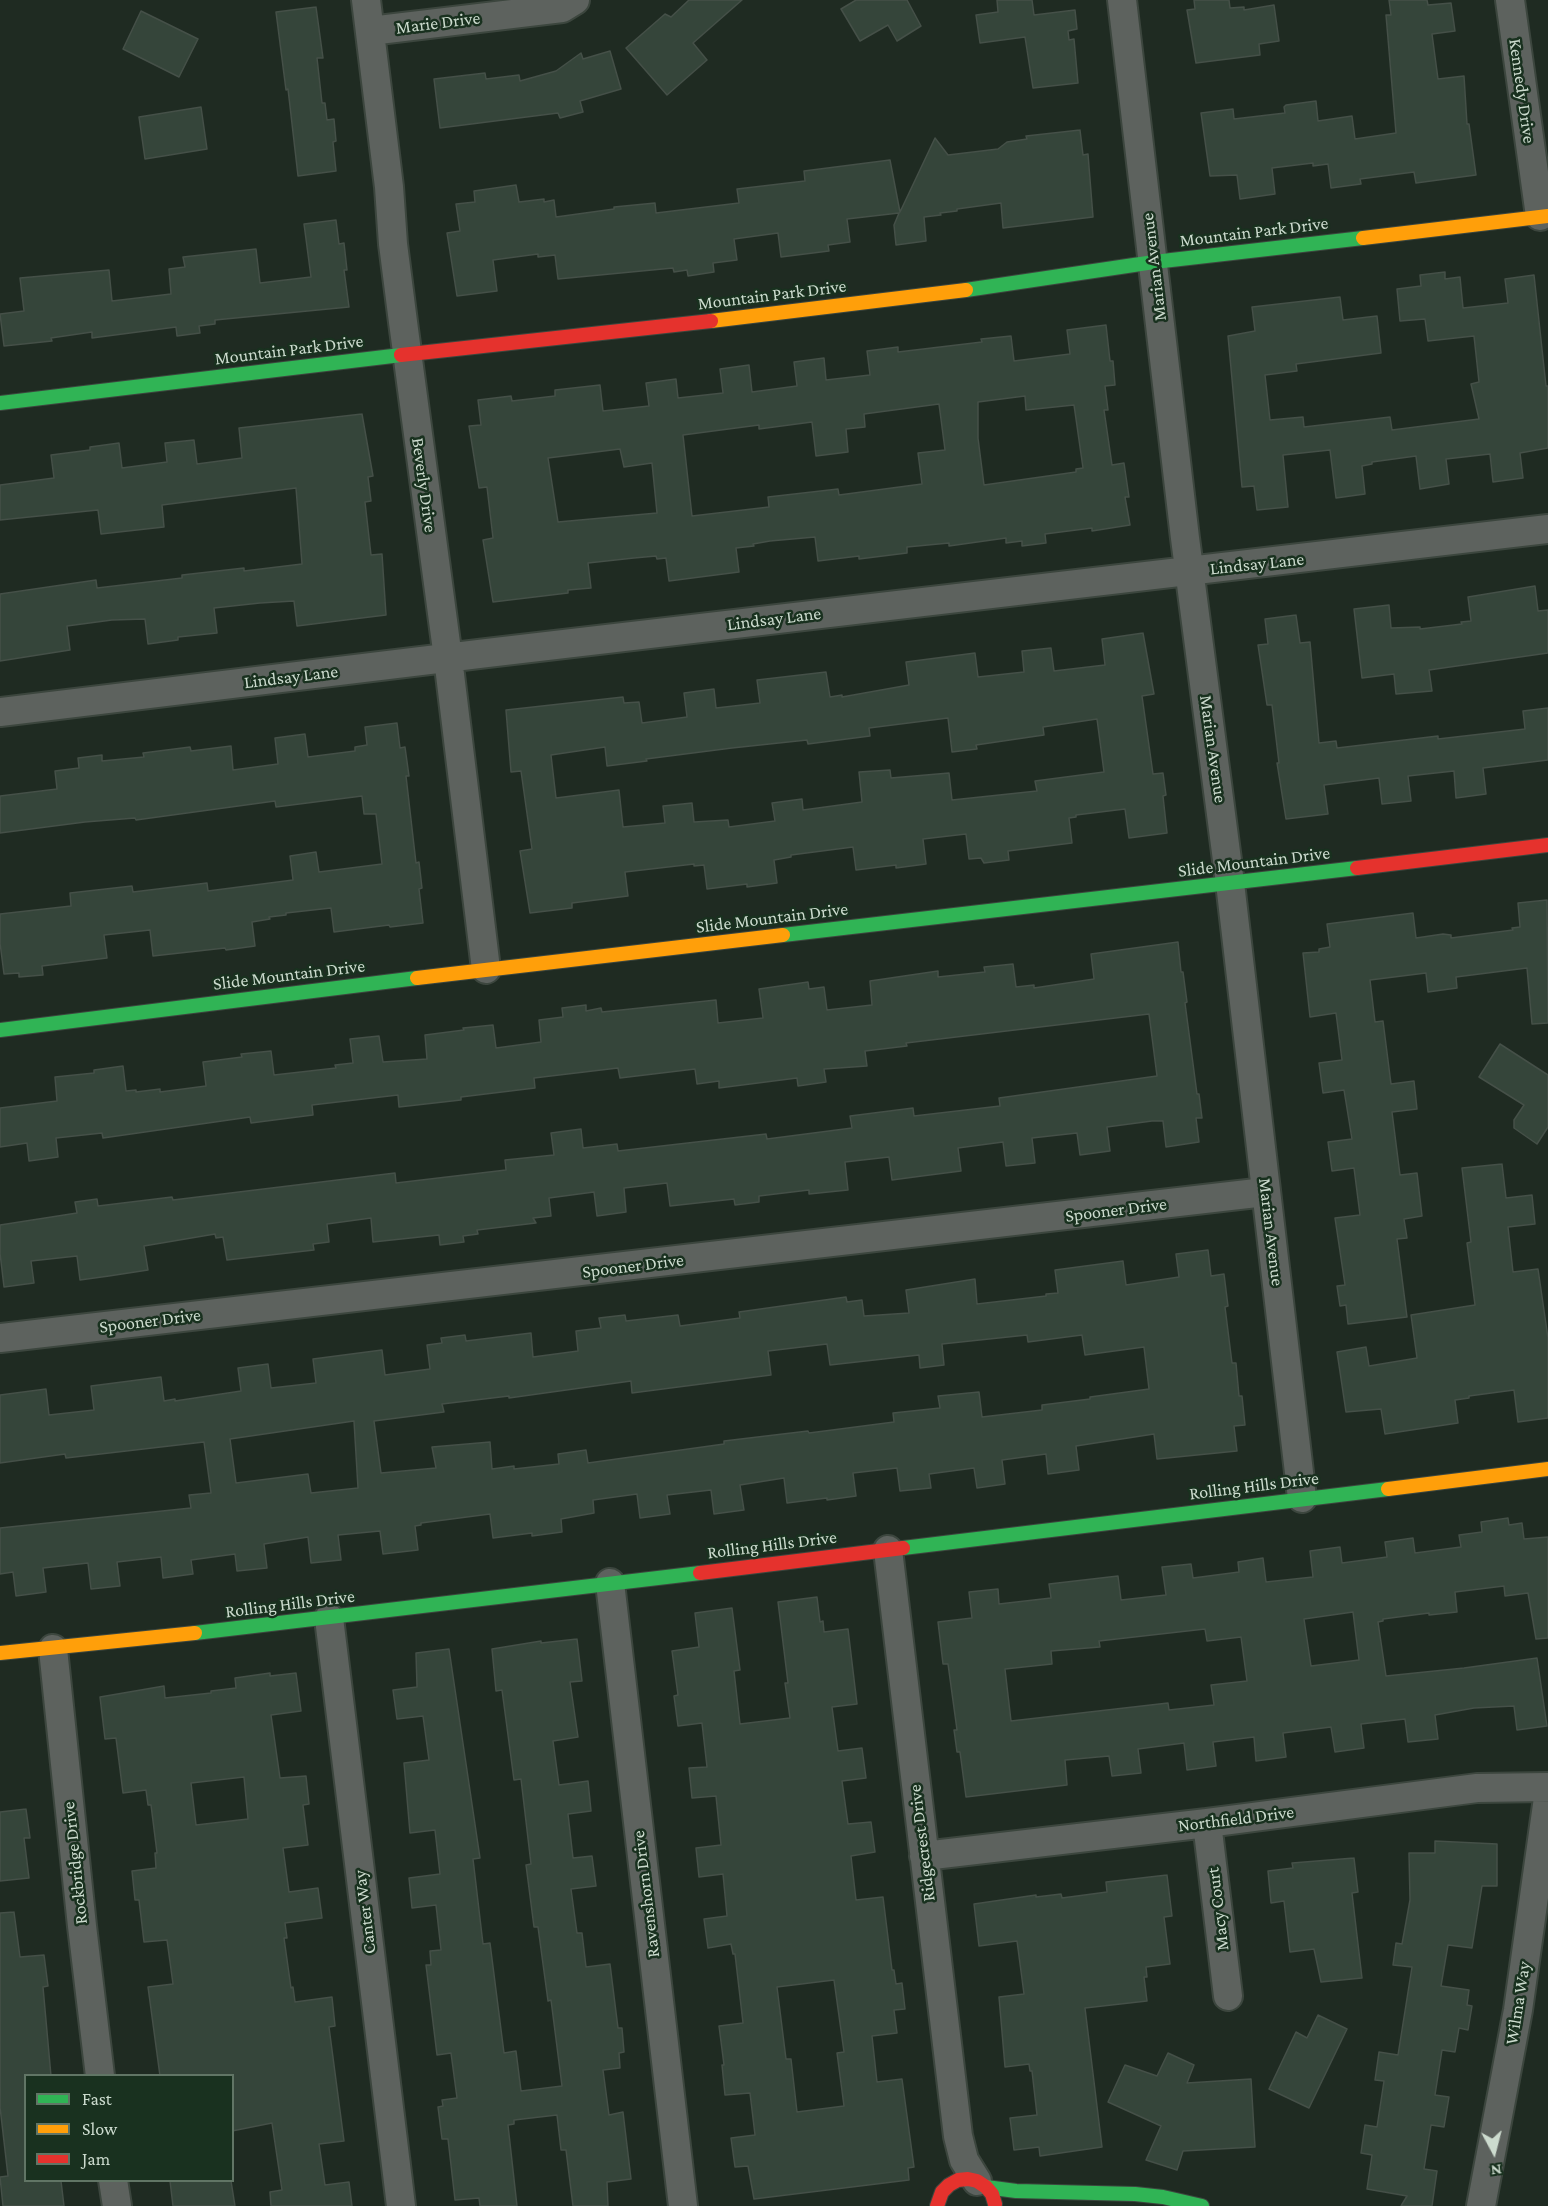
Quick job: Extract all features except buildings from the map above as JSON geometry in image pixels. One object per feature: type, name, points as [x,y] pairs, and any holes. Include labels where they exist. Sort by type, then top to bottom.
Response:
[{"type":"street","name":"Beverly Drive","points":[[366,0],[407,354],[448,658],[486,969]]},
{"type":"street","name":"Marie Drive","points":[[370,31],[562,8],[575,0]]},
{"type":"street","name":"Marian Avenue","points":[[1122,0],[1302,1498]]},
{"type":"street","name":"Kennedy Drive","points":[[1510,0],[1544,216]]},
{"type":"street","name":"Mountain Park Drive","points":[[0,404],[407,354],[625,331],[977,289],[1154,262],[1544,216]]},
{"type":"street","name":"Lindsay Lane","points":[[0,712],[1548,529]]},
{"type":"street","name":"Slide Mountain Drive","points":[[0,1030],[486,969],[1230,884],[1548,844]]},
{"type":"street","name":"Spooner Drive","points":[[0,1338],[1265,1192]]},
{"type":"street","name":"Rolling Hills Drive","points":[[0,1653],[329,1618],[1548,1469]]},
{"type":"street","name":"Ridgecrest Drive","points":[[888,1550],[958,2136],[964,2160],[981,2184]]},
{"type":"street","name":"Ravenshorn Drive","points":[[610,1583],[682,2206]]},
{"type":"street","name":"Canter Way","points":[[329,1618],[401,2206]]},
{"type":"street","name":"Rockbridge Drive","points":[[52,1649],[100,2074]]},
{"type":"street","name":"Northfield Drive","points":[[924,1856],[1477,1788],[1548,1787]]},
{"type":"street","name":"Wilma Way","points":[[1481,2206],[1518,2010],[1548,1798]]},
{"type":"street","name":"Macy Court","points":[[1207,1823],[1228,1996]]},
{"type":"street","name":"Ridgecrest Drive","points":[[938,2196],[956,2162],[958,2136]]},
{"type":"street","points":[[938,2196],[962,2179],[1000,2190],[1135,2194],[1163,2197],[1202,2206]]},
{"type":"street","points":[[113,2182],[117,2206]]},
{"type":"street","points":[[981,2184],[992,2194],[995,2206]]},
{"type":"street","points":[[1038,2206],[1081,2194]]},
{"type":"traffic: fast","points":[[966,290],[1154,262],[1363,238]]},
{"type":"traffic: fast","points":[[0,403],[401,355]]},
{"type":"traffic: fast","points":[[783,935],[1357,868]]},
{"type":"traffic: fast","points":[[0,1030],[417,978]]},
{"type":"traffic: fast","points":[[903,1548],[1388,1489]]},
{"type":"traffic: fast","points":[[195,1633],[700,1573]]},
{"type":"traffic: fast","points":[[986,2187],[1016,2191],[1135,2194],[1163,2197],[1202,2206]]},
{"type":"traffic: slow","points":[[1363,238],[1548,216]]},
{"type":"traffic: slow","points":[[711,321],[966,290]]},
{"type":"traffic: slow","points":[[417,978],[783,935]]},
{"type":"traffic: slow","points":[[1388,1489],[1548,1469]]},
{"type":"traffic: slow","points":[[0,1653],[195,1633]]},
{"type":"traffic: jam","points":[[401,355],[711,321]]},
{"type":"traffic: jam","points":[[1357,868],[1548,845]]},
{"type":"traffic: jam","points":[[700,1573],[903,1548]]},
{"type":"traffic: jam","points":[[937,2206],[942,2192],[949,2185],[958,2180],[968,2179],[977,2181],[986,2187],[992,2194],[995,2204]]}]
